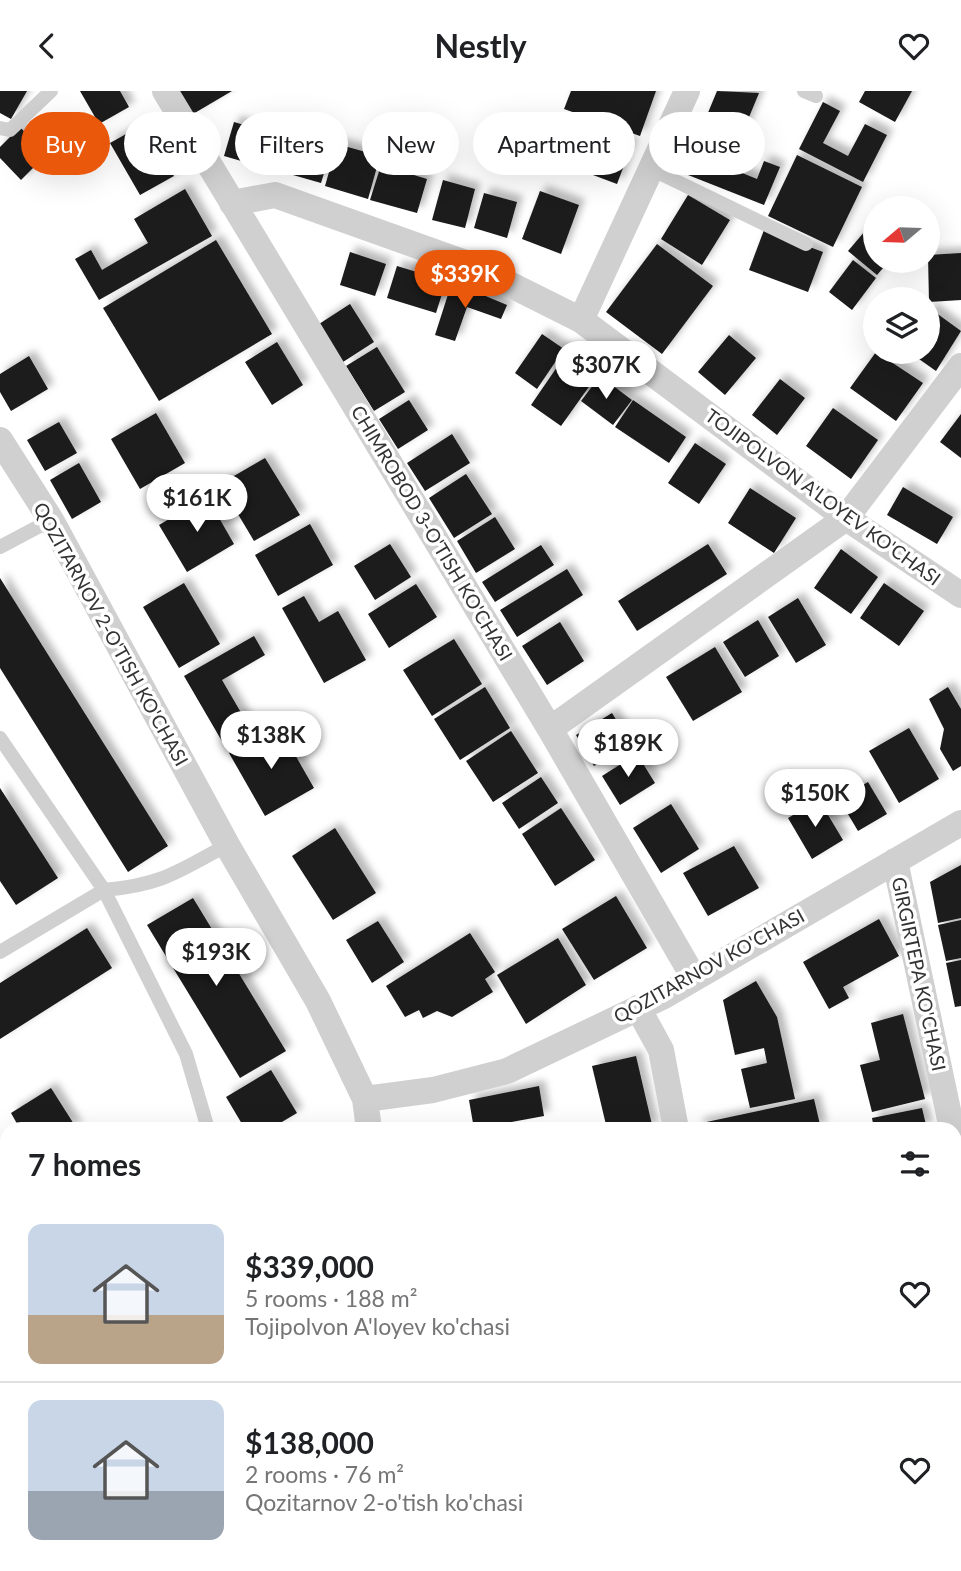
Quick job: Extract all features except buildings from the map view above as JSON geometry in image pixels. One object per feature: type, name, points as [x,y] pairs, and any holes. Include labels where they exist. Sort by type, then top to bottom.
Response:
[{"type":"street","name":"CHIMROBOD 3-O'TISH KO'CHASI","points":[[166,91],[550,729],[694,978]]},
{"type":"street","points":[[677,112],[687,91]]},
{"type":"street","points":[[581,320],[649,173]]},
{"type":"street","name":"TOJIPOLVON A'LOYEV KO'CHASI","points":[[232,203],[275,195],[471,265],[581,320],[846,518],[961,595]]},
{"type":"street","points":[[550,729],[846,518],[961,366]]},
{"type":"street","name":"QOZITARNOV 2-O'TISH KO'CHASI","points":[[0,440],[51,520],[227,845],[318,1001],[365,1099],[368,1122]]},
{"type":"street","name":"QOZITARNOV KO'CHASI","points":[[365,1099],[433,1090],[507,1071],[694,978],[961,823]]},
{"type":"street","name":"GIRGIRTEPA KO'CHASI","points":[[895,861],[951,1122]]},
{"type":"street","points":[[638,1008],[661,1050],[675,1122]]},
{"type":"lane","points":[[0,128],[10,129],[51,91]]},
{"type":"lane","points":[[663,175],[806,244]]},
{"type":"lane","points":[[0,547],[51,520]]},
{"type":"lane","points":[[0,738],[104,890],[186,1054],[206,1122]]},
{"type":"lane","points":[[1,949],[104,890],[141,887],[162,881],[227,845]]}]
